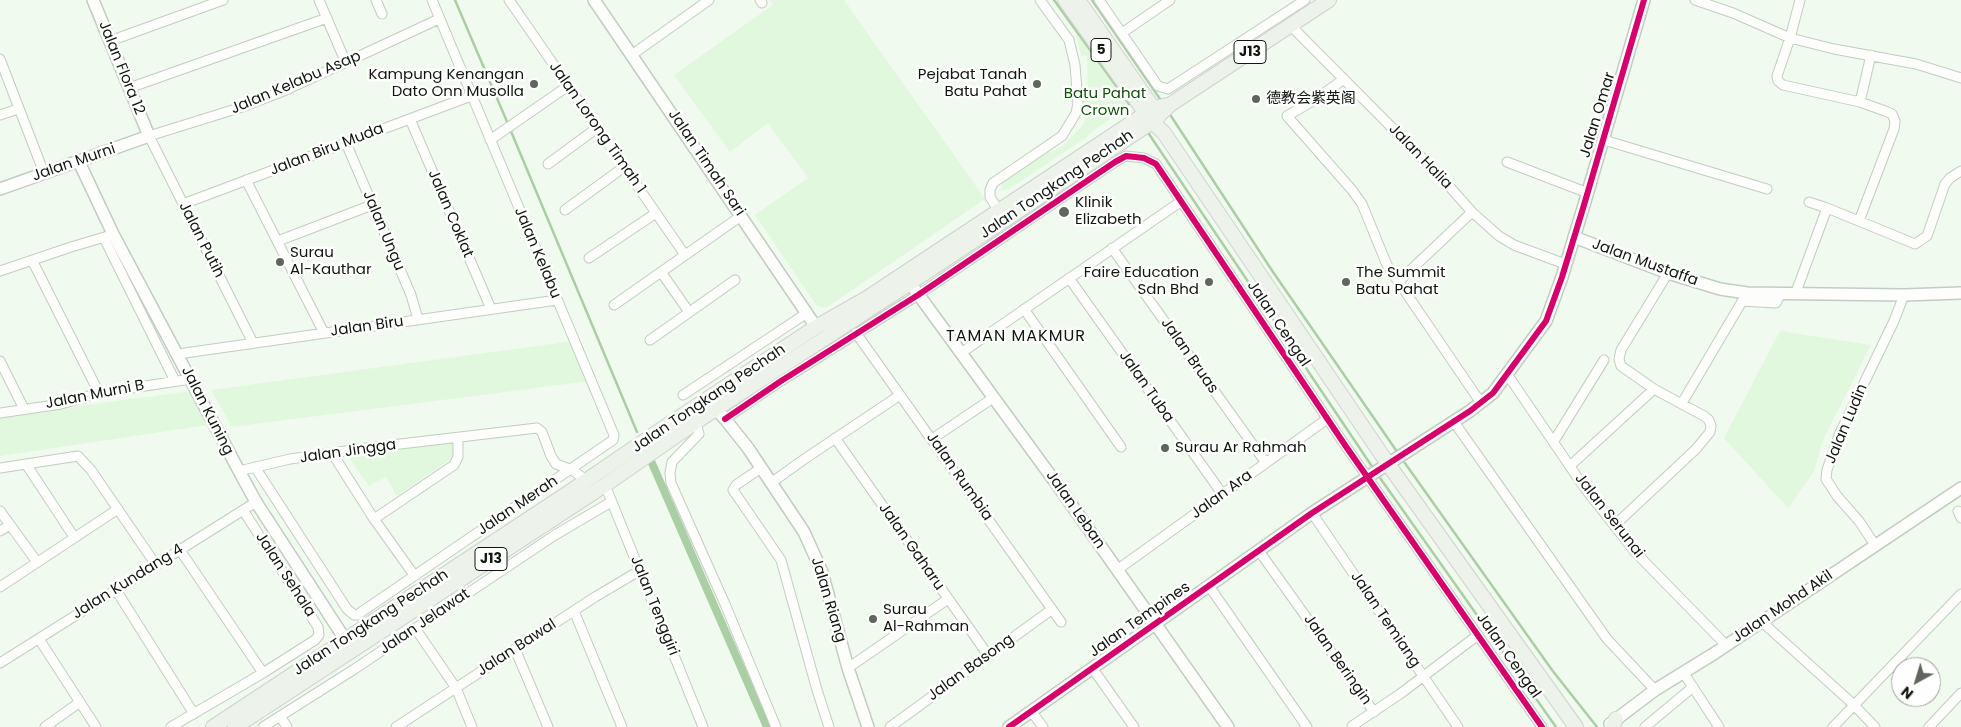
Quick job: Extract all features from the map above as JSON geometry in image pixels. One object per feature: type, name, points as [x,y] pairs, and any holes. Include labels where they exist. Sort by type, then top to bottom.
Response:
[{"type":"main road","name":"5","points":[[1065,0],[1136,101],[1153,115]]},
{"type":"main road","name":"5","points":[[1078,0],[1164,133],[1386,465],[1576,727]]},
{"type":"main road","name":"J13","points":[[1291,26],[1329,0]]},
{"type":"main road","name":"Jalan Tongkang Pechah","points":[[236,727],[586,480],[626,462],[669,432],[696,406],[816,327],[864,300],[1088,152],[1171,104],[1291,26]]},
{"type":"main road","points":[[1088,152],[1100,139],[1129,116],[1136,106],[1136,101]]},
{"type":"main road","name":"Jalan Tongkang Pechah","points":[[669,432],[721,414],[795,357],[854,327],[914,289],[1153,115]]},
{"type":"main road","points":[[864,300],[873,300],[901,281],[914,289]]},
{"type":"main road","points":[[795,357],[800,348],[815,335],[816,327],[824,329],[840,321],[854,327]]},
{"type":"main road","name":"Jalan Tongkang Pechah","points":[[213,727],[349,646],[605,485],[626,462]]},
{"type":"street","name":"Jalan Flora 12","points":[[93,0],[149,136]]},
{"type":"street","points":[[110,41],[224,0]]},
{"type":"street","points":[[319,0],[346,63]]},
{"type":"street","points":[[376,0],[382,14]]},
{"type":"street","name":"Jalan Kelabu","points":[[432,0],[614,435],[613,440],[608,445],[572,470]]},
{"type":"street","name":"Jalan Lorong Timah 1","points":[[509,0],[685,255]]},
{"type":"street","name":"Jalan Timah Sari","points":[[594,0],[816,327]]},
{"type":"street","points":[[632,54],[709,0]]},
{"type":"street","points":[[999,211],[990,197],[993,183],[1062,136],[1076,113],[1078,103],[1075,65],[1069,40],[1040,0]]},
{"type":"street","points":[[1099,0],[1158,86],[1168,89],[1304,0]]},
{"type":"street","points":[[1122,34],[1170,0]]},
{"type":"street","name":"Jalan Omar","points":[[1574,237],[1644,0]]},
{"type":"street","points":[[1695,0],[1790,38],[1834,49],[1916,64],[1961,78]]},
{"type":"street","points":[[1800,0],[1777,76],[1778,81],[1783,85],[1860,102],[1885,110],[1892,114],[1896,121],[1859,221]]},
{"type":"street","points":[[129,88],[327,18]]},
{"type":"street","name":"Jalan Kelabu Asap","points":[[149,136],[242,107],[346,63],[439,19]]},
{"type":"street","name":"Jalan Halia","points":[[1291,26],[1435,171],[1472,212],[1506,241],[1564,264]]},
{"type":"street","points":[[1860,102],[1871,55]]},
{"type":"street","points":[[0,59],[44,172]]},
{"type":"street","points":[[1344,79],[1316,99],[1286,116],[1352,190],[1362,204],[1383,256],[1481,403]]},
{"type":"street","points":[[490,140],[568,86]]},
{"type":"street","name":"Jalan Biru Muda","points":[[183,204],[471,96]]},
{"type":"street","points":[[0,115],[18,109]]},
{"type":"street","name":"Jalan Coklat","points":[[410,119],[491,309]]},
{"type":"street","points":[[548,164],[598,128]]},
{"type":"street","name":"Jalan Murni","points":[[0,189],[149,136]]},
{"type":"street","name":"Jalan Putih","points":[[149,136],[254,343]]},
{"type":"street","points":[[1604,140],[1766,189]]},
{"type":"street","name":"Jalan Ungu","points":[[346,143],[411,295],[418,320]]},
{"type":"street","name":"Jalan Cengal","points":[[914,289],[1004,236],[1126,156],[1144,158],[1156,164],[1327,419],[1386,465],[1478,635],[1542,727]]},
{"type":"street","name":"Jalan Kuning","points":[[79,162],[108,236],[178,354],[256,502],[349,646]]},
{"type":"street","points":[[1507,162],[1588,194]]},
{"type":"street","points":[[565,210],[624,167]]},
{"type":"street","points":[[1809,202],[1915,244],[1927,236],[1945,184],[1950,178],[1961,171]]},
{"type":"street","points":[[246,180],[324,333]]},
{"type":"street","points":[[961,353],[1180,202]]},
{"type":"street","points":[[278,241],[372,205]]},
{"type":"street","points":[[1796,292],[1827,208]]},
{"type":"street","points":[[1399,281],[1472,212]]},
{"type":"street","points":[[589,258],[656,213]]},
{"type":"street","points":[[614,305],[741,216]]},
{"type":"street","points":[[0,271],[108,236],[175,382]]},
{"type":"street","name":"Jalan Mustaffa","points":[[1312,513],[1454,422],[1492,393],[1546,321],[1574,237],[1668,273],[1744,297],[1796,292],[1904,295],[1961,293]]},
{"type":"street","name":"Jalan Bruas","points":[[1112,248],[1266,463]]},
{"type":"street","points":[[32,260],[99,393]]},
{"type":"street","points":[[661,272],[689,312]]},
{"type":"street","points":[[1615,525],[1696,449],[1710,432],[1709,420],[1682,403],[1654,389],[1621,366],[1618,359],[1621,350],[1668,273]]},
{"type":"street","name":"Jalan Tuba","points":[[1069,278],[1224,495]]},
{"type":"street","points":[[650,340],[735,280]]},
{"type":"street","name":"Jalan Leban","points":[[914,289],[1061,490],[1228,727]]},
{"type":"street","name":"Jalan Ludin","points":[[1875,545],[1826,479],[1839,435],[1894,321],[1904,295]]},
{"type":"street","points":[[1682,403],[1744,297]]},
{"type":"street","name":"Jalan Biru","points":[[178,354],[557,300]]},
{"type":"street","points":[[1024,309],[1121,447]]},
{"type":"street","points":[[683,395],[807,313]]},
{"type":"street","points":[[696,406],[710,407],[721,414],[854,327]]},
{"type":"street","name":"Jalan Rumbia","points":[[854,327],[1061,622]]},
{"type":"street","points":[[1554,441],[1604,360]]},
{"type":"street","points":[[0,361],[24,409]]},
{"type":"street","name":"Jalan Serunai","points":[[1506,374],[1571,465],[1584,487],[1641,558],[1726,645]]},
{"type":"street","name":"Jalan Murni B","points":[[0,413],[61,404],[99,393],[191,379]]},
{"type":"street","points":[[1571,465],[1654,389]]},
{"type":"street","points":[[771,483],[900,395]]},
{"type":"street","points":[[932,439],[993,398]]},
{"type":"street","name":"Jalan Riang","points":[[721,414],[761,468],[804,532],[822,572],[848,668],[868,727]]},
{"type":"street","name":"Jalan Ara","points":[[1117,570],[1224,495],[1327,419]]},
{"type":"street","points":[[696,422],[700,434],[672,462],[671,483],[725,604],[776,727]]},
{"type":"street","points":[[1454,422],[1607,639],[1655,690]]},
{"type":"street","name":"Jalan Jingga","points":[[239,471],[332,453],[537,428],[542,432],[556,464],[572,470]]},
{"type":"street","points":[[374,519],[454,465],[458,457],[458,438]]},
{"type":"street","name":"Jalan Gaharu","points":[[835,438],[988,655]]},
{"type":"street","points":[[332,453],[374,519],[414,575]]},
{"type":"street","points":[[0,468],[78,456],[91,470],[156,565]]},
{"type":"street","points":[[26,464],[74,537]]},
{"type":"street","name":"Jalan Merah","points":[[255,467],[325,576],[351,613],[357,615],[572,470]]},
{"type":"street","points":[[761,468],[736,485],[733,490],[781,560],[829,727]]},
{"type":"street","points":[[572,470],[586,480]]},
{"type":"street","name":"Jalan Tenggiri","points":[[605,485],[703,727]]},
{"type":"street","name":"Jalan Mohd Akil","points":[[1612,724],[1655,690],[1761,622],[1961,488]]},
{"type":"street","name":"Jalan Kundang 4","points":[[0,663],[256,502]]},
{"type":"street","name":"Jalan Jelawat","points":[[264,727],[555,535],[612,502]]},
{"type":"street","points":[[0,587],[118,509]]},
{"type":"street","points":[[0,510],[37,562]]},
{"type":"street","name":"Jalan Sehala","points":[[243,510],[318,627],[319,635],[263,673]]},
{"type":"street","name":"Jalan Tempines","points":[[1008,727],[1093,669],[1312,513]]},
{"type":"street","name":"Jalan Temiang","points":[[1312,513],[1458,727]]},
{"type":"street","points":[[0,531],[10,525]]},
{"type":"street","points":[[171,727],[263,673],[180,550]]},
{"type":"street","name":"Jalan Beringin","points":[[1259,551],[1374,712],[1478,635]]},
{"type":"street","name":"Jalan Bawal","points":[[396,727],[639,571]]},
{"type":"street","points":[[1209,586],[1307,727]]},
{"type":"street","points":[[116,590],[194,714]]},
{"type":"street","points":[[1833,727],[1961,594]]},
{"type":"street","points":[[848,668],[948,599]]},
{"type":"street","name":"Jalan Basong","points":[[890,727],[1051,610]]},
{"type":"street","points":[[574,611],[622,727]]},
{"type":"street","points":[[1761,622],[1854,704],[1875,727]]},
{"type":"street","points":[[415,628],[456,688],[472,727]]},
{"type":"street","points":[[39,639],[96,727]]},
{"type":"street","points":[[515,649],[548,727]]},
{"type":"street","points":[[1093,669],[1134,727]]},
{"type":"street","points":[[1683,672],[1719,727]]},
{"type":"street","points":[[1644,727],[1693,687]]},
{"type":"street","points":[[1929,727],[1961,692]]},
{"type":"street","points":[[45,727],[80,702]]},
{"type":"street","points":[[1031,711],[1043,727]]},
{"type":"street","points":[[1352,726],[1374,712]]},
{"type":"street","points":[[280,716],[287,727]]},
{"type":"green space","points":[[770,0],[844,0],[985,199],[826,308],[817,306],[755,215],[808,178],[768,123],[730,152],[674,75],[773,5]]},
{"type":"green space","name":"Batu Pahat Crown","points":[[1076,33],[1127,105],[1121,112],[1091,132],[1087,137],[1009,189],[1001,191],[1002,181],[1047,148],[1051,153],[1065,144],[1083,125],[1086,116],[1081,113],[1081,101],[1088,99],[1087,56],[1081,56]]},
{"type":"green space","points":[[1780,331],[1871,345],[1823,440],[1814,471],[1788,508],[1724,438]]},
{"type":"green space","points":[[574,341],[590,381],[232,427],[211,390]]},
{"type":"green space","points":[[191,391],[208,425],[0,456],[0,417]]},
{"type":"green space","points":[[452,440],[458,454],[397,496],[386,477],[369,486],[348,456]]},
{"type":"waterway","points":[[455,0],[508,124]]},
{"type":"waterway","points":[[1054,0],[1129,104]]},
{"type":"waterway","points":[[1092,0],[1160,99]]},
{"type":"waterway","points":[[1169,113],[1273,272],[1398,453]]},
{"type":"waterway","points":[[510,129],[637,432]]},
{"type":"waterway","points":[[1147,131],[1373,468]]},
{"type":"waterway","points":[[648,454],[767,727]]},
{"type":"waterway","points":[[1402,459],[1552,670],[1597,727]]},
{"type":"waterway","points":[[1378,475],[1556,727]]},
{"type":"cycle path","points":[[1009,727],[1312,513],[1470,411],[1493,393],[1546,321],[1562,277],[1584,205],[1644,0]]},
{"type":"cycle path","points":[[725,419],[781,381],[918,295],[1115,162],[1126,156],[1144,158],[1156,164],[1347,448],[1542,727]]},
{"type":"place","name":"Kampung Kenangan Dato Onn Musolla","points":[[534,84]]},
{"type":"place","name":"Pejabat Tanah Batu Pahat","points":[[1037,84]]},
{"type":"place","name":"德教会紫英阁","points":[[1256,99]]},
{"type":"place","name":"Klinik Elizabeth","points":[[1064,212]]},
{"type":"place","name":"Surau Al-Kauthar","points":[[280,262]]},
{"type":"place","name":"Faire Education Sdn Bhd","points":[[1209,282]]},
{"type":"place","name":"The Summit Batu Pahat","points":[[1346,282]]},
{"type":"place","name":"Surau Ar Rahmah","points":[[1165,448]]},
{"type":"place","name":"Surau Al-Rahman","points":[[873,619]]},
{"type":"district","name":"TAMAN MAKMUR","points":[[1016,337]]}]
